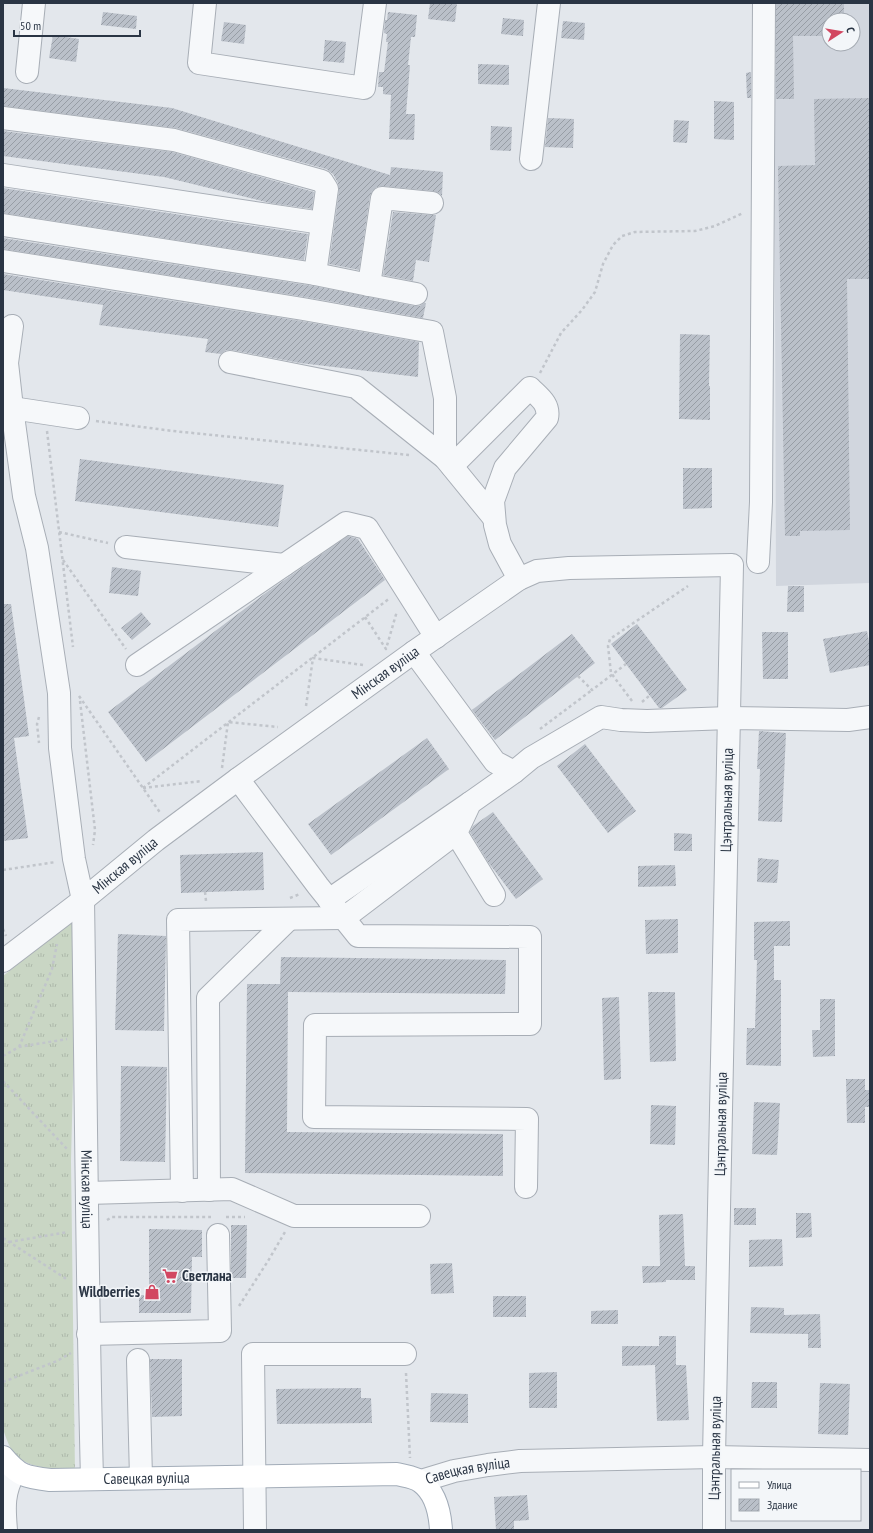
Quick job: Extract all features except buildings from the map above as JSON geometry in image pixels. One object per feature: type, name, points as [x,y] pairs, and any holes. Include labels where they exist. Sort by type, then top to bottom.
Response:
[{"type":"main road","name":"Савецкая вуліца","points":[[7,1473],[30,1478],[50,1480],[397,1474],[416,1479]]},
{"type":"main road","points":[[416,1479],[434,1497],[441,1514],[441,1530]]},
{"type":"street","points":[[27,72],[34,3]]},
{"type":"street","points":[[205,3],[199,63],[364,88],[375,3]]},
{"type":"street","points":[[531,159],[549,3]]},
{"type":"street","points":[[758,562],[761,502],[764,3]]},
{"type":"street","points":[[3,118],[174,140],[322,181],[327,189],[315,274]]},
{"type":"street","points":[[3,175],[322,223]]},
{"type":"street","points":[[369,285],[382,198],[432,204]]},
{"type":"street","points":[[3,225],[315,274],[416,294]]},
{"type":"street","points":[[3,261],[303,308],[432,332],[445,398],[448,462]]},
{"type":"street","points":[[12,326],[7,363],[12,408],[24,496],[38,548],[59,693],[60,748],[74,859],[83,900]]},
{"type":"street","points":[[230,362],[356,387],[448,462],[494,518]]},
{"type":"street","points":[[448,462],[530,388],[545,404],[548,411],[547,418],[505,468],[493,501],[495,525],[500,544],[519,579]]},
{"type":"street","points":[[12,408],[78,418]]},
{"type":"street","points":[[137,665],[346,523],[366,528],[436,637]]},
{"type":"street","points":[[126,547],[284,565]]},
{"type":"street","name":"Мінская вуліца","points":[[3,961],[83,900],[156,840],[230,774],[414,652],[519,579],[538,571],[562,569],[732,565]]},
{"type":"street","name":"Цэнтральная вуліца","points":[[714,1530],[714,1457],[732,565]]},
{"type":"street","points":[[414,652],[495,762],[514,772]]},
{"type":"street","points":[[324,893],[470,803],[531,758],[600,717],[621,720],[647,721],[729,718],[848,720],[870,717]]},
{"type":"street","points":[[230,774],[358,936],[530,937],[530,1024],[315,1025],[314,1117],[527,1119],[526,1187]]},
{"type":"street","points":[[182,1191],[178,920],[289,909],[344,918],[456,833],[470,803]]},
{"type":"street","points":[[456,833],[494,896]]},
{"type":"street","name":"Мінская вуліца","points":[[83,900],[88,1338],[92,1479]]},
{"type":"street","points":[[209,1190],[208,998],[289,909]]},
{"type":"street","points":[[87,1193],[232,1189],[294,1216],[419,1216]]},
{"type":"street","points":[[88,1338],[220,1331],[217,1223]]},
{"type":"street","points":[[255,1530],[252,1354],[405,1354]]},
{"type":"street","points":[[138,1360],[141,1478]]},
{"type":"street","name":"Савецкая вуліца","points":[[416,1479],[488,1464],[520,1461],[714,1457],[870,1460]]},
{"type":"street","points":[[6,1530],[5,1497],[7,1473]]},
{"type":"path","points":[[530,388],[545,365],[561,333],[582,310],[595,292],[603,264],[613,245],[622,236],[635,232],[695,231],[715,226],[752,209],[763,200]]},
{"type":"path","points":[[78,418],[173,431],[414,455]]},
{"type":"path","points":[[59,532],[126,547]]},
{"type":"path","points":[[63,560],[137,665]]},
{"type":"path","points":[[647,721],[612,674],[608,646],[610,639],[689,585]]},
{"type":"path","points":[[365,617],[386,649],[404,587]]},
{"type":"path","points":[[143,788],[404,587]]},
{"type":"path","points":[[312,658],[363,666]]},
{"type":"path","points":[[306,708],[312,658]]},
{"type":"path","points":[[537,731],[626,664]]},
{"type":"path","points":[[578,676],[592,690]]},
{"type":"path","points":[[79,696],[161,814]]},
{"type":"path","points":[[228,722],[230,774]]},
{"type":"path","points":[[228,722],[280,727]]},
{"type":"path","points":[[143,788],[208,780]]},
{"type":"path","points":[[3,870],[74,859]]},
{"type":"path","points":[[205,892],[206,906]]},
{"type":"path","points":[[289,909],[324,893]]},
{"type":"path","points":[[19,1047],[52,969],[62,916]]},
{"type":"path","points":[[3,1056],[19,1047],[85,1037]]},
{"type":"path","points":[[3,1081],[87,1171]]},
{"type":"path","points":[[239,1306],[268,1261],[294,1216]]},
{"type":"path","points":[[9,1242],[87,1229],[112,1217],[217,1223],[249,1217]]},
{"type":"path","points":[[3,1238],[88,1292]]},
{"type":"path","points":[[3,1382],[57,1361],[88,1338]]},
{"type":"path","points":[[405,1354],[416,1479]]},
{"type":"shaded area","points":[[774,3],[870,3],[870,583],[776,586]]},
{"type":"green space","points":[[77,917],[71,1161],[75,1473],[45,1468],[23,1461],[12,1451],[3,1429],[3,976]]},
{"type":"place","name":"Светлана","points":[[170,1276]]},
{"type":"place","name":"Wildberries","points":[[152,1292]]}]
